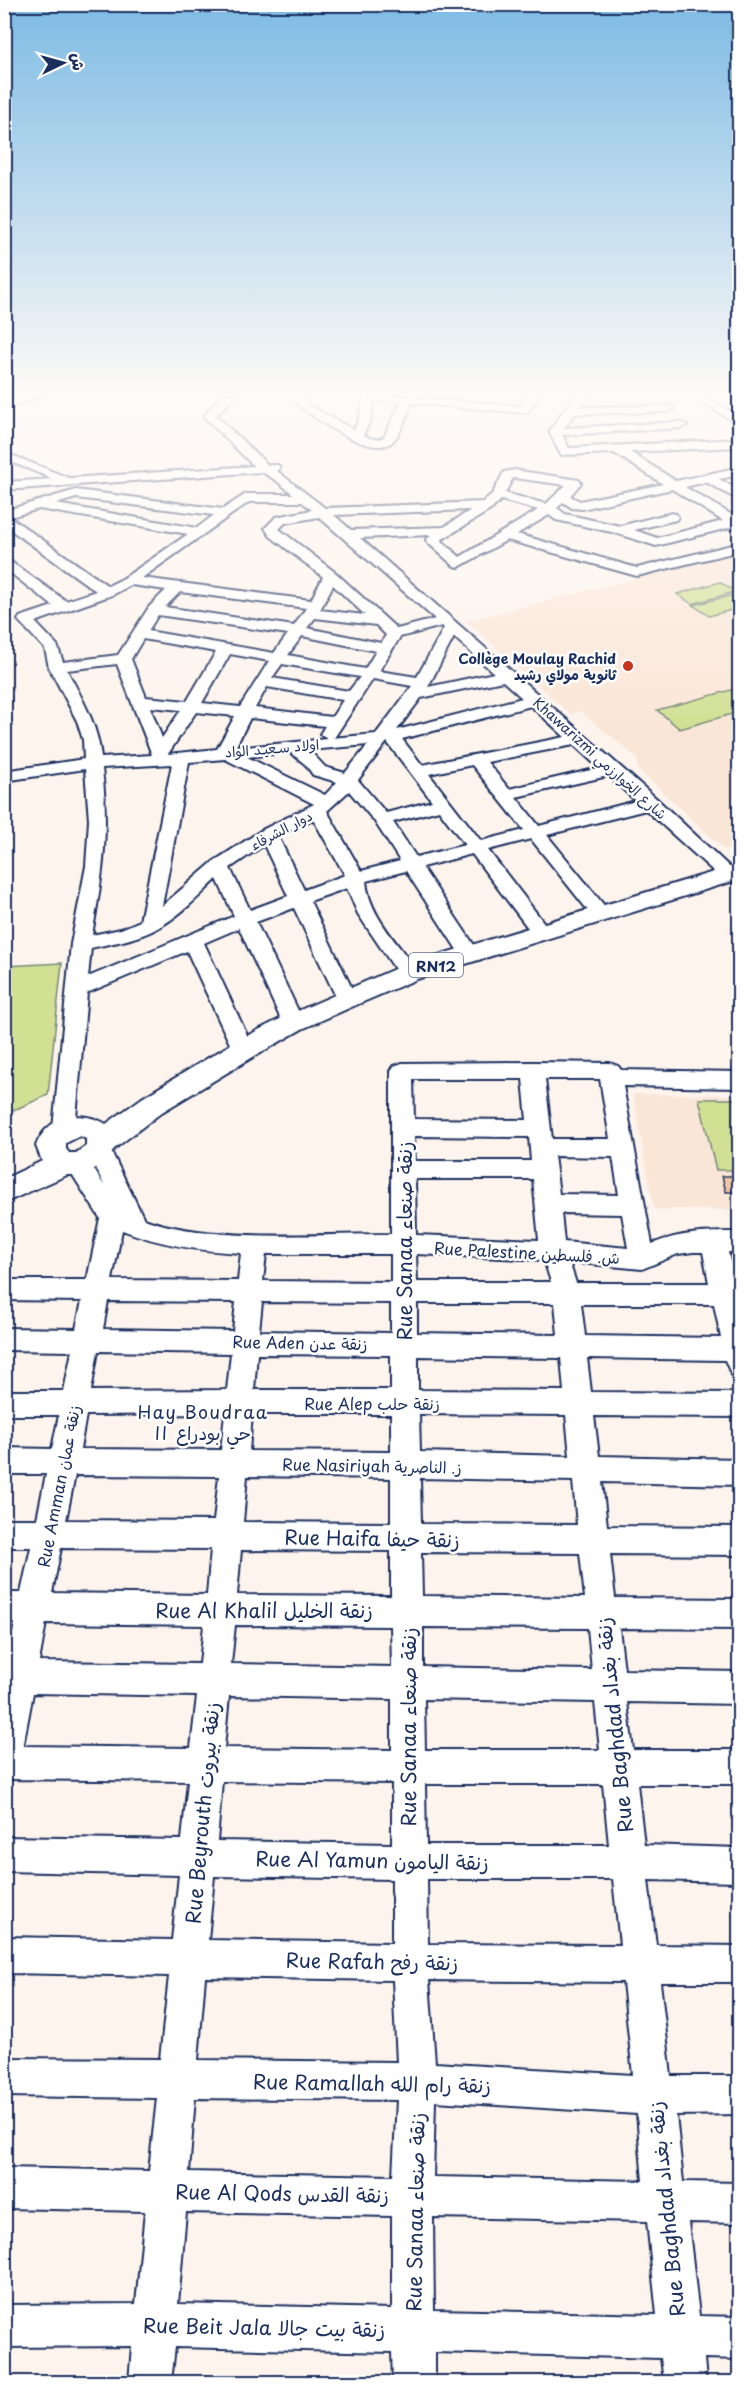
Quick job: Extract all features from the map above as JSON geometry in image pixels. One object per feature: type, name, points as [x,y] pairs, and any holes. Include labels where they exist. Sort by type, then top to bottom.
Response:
[{"type":"main road","name":"RN12","points":[[4,1183],[78,1146],[293,1023],[347,999],[408,974],[734,873]]},
{"type":"main road","name":"RN12","points":[[4,1192],[78,1146]]},
{"type":"street","points":[[25,505],[200,532]]},
{"type":"street","points":[[4,517],[36,505]]},
{"type":"street","points":[[167,505],[227,513]]},
{"type":"street","points":[[123,1221],[78,1146],[78,989],[81,944],[95,866],[98,820],[91,740],[85,721],[57,667],[47,641],[25,620],[107,592],[129,581],[237,505]]},
{"type":"street","name":"Khawarizmi شارع الخوارزمي","points":[[315,505],[613,770],[734,873]]},
{"type":"street","points":[[536,505],[549,509],[561,517],[620,530],[656,542],[737,524]]},
{"type":"street","points":[[487,506],[433,540],[458,563],[553,505]]},
{"type":"street","points":[[658,505],[683,518],[695,532]]},
{"type":"street","points":[[707,505],[737,524]]},
{"type":"street","points":[[390,641],[377,621],[331,576],[275,533],[272,528],[281,520],[323,512],[487,506]]},
{"type":"street","points":[[620,530],[716,511]]},
{"type":"street","points":[[4,517],[107,592]]},
{"type":"street","points":[[348,534],[447,531]]},
{"type":"street","points":[[505,535],[638,572],[740,547]]},
{"type":"street","points":[[4,561],[64,607]]},
{"type":"street","points":[[331,576],[313,609],[262,681],[224,752],[322,807],[356,878],[355,888],[360,901],[408,974]]},
{"type":"street","points":[[129,581],[216,593],[377,621]]},
{"type":"street","points":[[123,659],[154,610],[176,588]]},
{"type":"street","points":[[178,641],[216,593]]},
{"type":"street","points":[[154,610],[298,631],[390,641],[448,624]]},
{"type":"street","name":"دوار الشرفاء","points":[[81,944],[126,934],[149,925],[181,902],[220,866],[268,834],[322,807],[388,737],[419,688],[448,624]]},
{"type":"street","points":[[138,634],[370,673],[419,688],[507,675]]},
{"type":"street","points":[[322,743],[390,641]]},
{"type":"street","points":[[161,756],[226,648]]},
{"type":"street","points":[[57,667],[123,659]]},
{"type":"street","points":[[123,659],[161,756]]},
{"type":"street","points":[[262,681],[354,697]]},
{"type":"street","name":"اولاد سـعيـد الواد","points":[[4,776],[69,765],[161,756],[182,757],[388,737],[535,700]]},
{"type":"street","points":[[140,701],[336,722]]},
{"type":"street","points":[[388,737],[417,771],[541,932]]},
{"type":"street","points":[[417,771],[578,739]]},
{"type":"street","points":[[294,747],[312,761],[319,771],[349,780],[382,819],[470,954]]},
{"type":"street","points":[[149,925],[182,757]]},
{"type":"street","points":[[476,759],[601,914]]},
{"type":"street","points":[[504,795],[613,770]]},
{"type":"street","points":[[78,989],[297,897],[410,862],[651,803]]},
{"type":"street","points":[[382,819],[442,804]]},
{"type":"street","points":[[268,834],[347,999]]},
{"type":"street","points":[[220,866],[293,1023]]},
{"type":"street","points":[[192,940],[243,1050]]},
{"type":"street","points":[[533,1070],[610,1071],[642,1259]]},
{"type":"street","name":"Rue Sanaa زنقة صنعاء","points":[[414,2382],[412,2194],[417,2081],[410,1962],[402,1071],[533,1070]]},
{"type":"street","name":"Rue Baghdad زنقة بغداد","points":[[533,1070],[553,1251],[567,1293],[685,2382]]},
{"type":"street","points":[[611,1078],[740,1080]]},
{"type":"street","points":[[403,1127],[541,1149]]},
{"type":"street","points":[[403,1170],[541,1149],[623,1148]]},
{"type":"street","points":[[548,1203],[633,1204]]},
{"type":"street","name":"Rue Palestine ش. فلسطين","points":[[123,1221],[181,1239],[254,1244],[404,1244],[553,1251],[642,1259],[675,1245],[740,1242]]},
{"type":"street","name":"Rue Amman زنقة عمان","points":[[4,1756],[19,1608],[49,1534],[98,1290],[123,1221]]},
{"type":"street","points":[[713,1242],[732,1294],[738,1355]]},
{"type":"street","name":"Rue Beyrouth زنقة بيروت","points":[[150,2382],[254,1244]]},
{"type":"street","points":[[4,1290],[732,1294]]},
{"type":"street","name":"Rue Aden زنقة عدن","points":[[4,1339],[573,1345],[738,1355]]},
{"type":"street","name":"Rue Alep زنقة حلب","points":[[4,1403],[405,1402],[740,1405]]},
{"type":"street","name":"Rue Nasiriyah ز. الناصرية","points":[[4,1461],[406,1465],[740,1472]]},
{"type":"street","name":"Rue Haifa زنقة حيفا","points":[[4,1533],[740,1541]]},
{"type":"street","name":"Rue Al Khalil زنقة الخليل","points":[[19,1608],[740,1614]]},
{"type":"street","points":[[13,1677],[214,1682],[740,1688]]},
{"type":"street","points":[[4,1762],[408,1767],[740,1767]]},
{"type":"street","name":"Rue Al Yamun زنقة اليامون","points":[[4,1854],[409,1862],[628,1862],[740,1865]]},
{"type":"street","name":"Rue Rafah زنقة رفح","points":[[4,1955],[410,1962],[740,1964]]},
{"type":"street","name":"Rue Ramallah زنقة رام الله","points":[[4,2077],[417,2081],[654,2096],[740,2095]]},
{"type":"street","name":"Rue Al Qods زنقة القدس","points":[[4,2188],[412,2194],[740,2203]]},
{"type":"street","name":"Rue Beit Jala زنقة بيت جالا","points":[[4,2326],[155,2325],[740,2338]]},
{"type":"shaded area","name":"Collège Moulay Rachid ثانوية مولاي رشيد","points":[[739,553],[739,845],[725,850],[637,768],[637,758],[580,711],[570,714],[466,621]]},
{"type":"shaded area","points":[[633,1094],[739,1095],[739,1210],[654,1209]]},
{"type":"green space","points":[[720,582],[735,592],[692,604],[677,594]]},
{"type":"green space","points":[[737,594],[739,608],[709,616],[693,605]]},
{"type":"green space","points":[[731,690],[739,696],[739,712],[680,729],[657,710]]},
{"type":"green space","points":[[62,963],[48,1095],[5,1114],[5,966]]},
{"type":"green space","points":[[699,1099],[739,1099],[739,1170],[716,1170]]},
{"type":"building","points":[[722,1176],[740,1176],[740,1192],[726,1192]]},
{"type":"place","name":"Collège Moulay Rachid ثانوية مولاي رشيد","points":[[628,666]]},
{"type":"district","name":"Hay Boudraa II حي بودراع","points":[[203,1421]]}]
